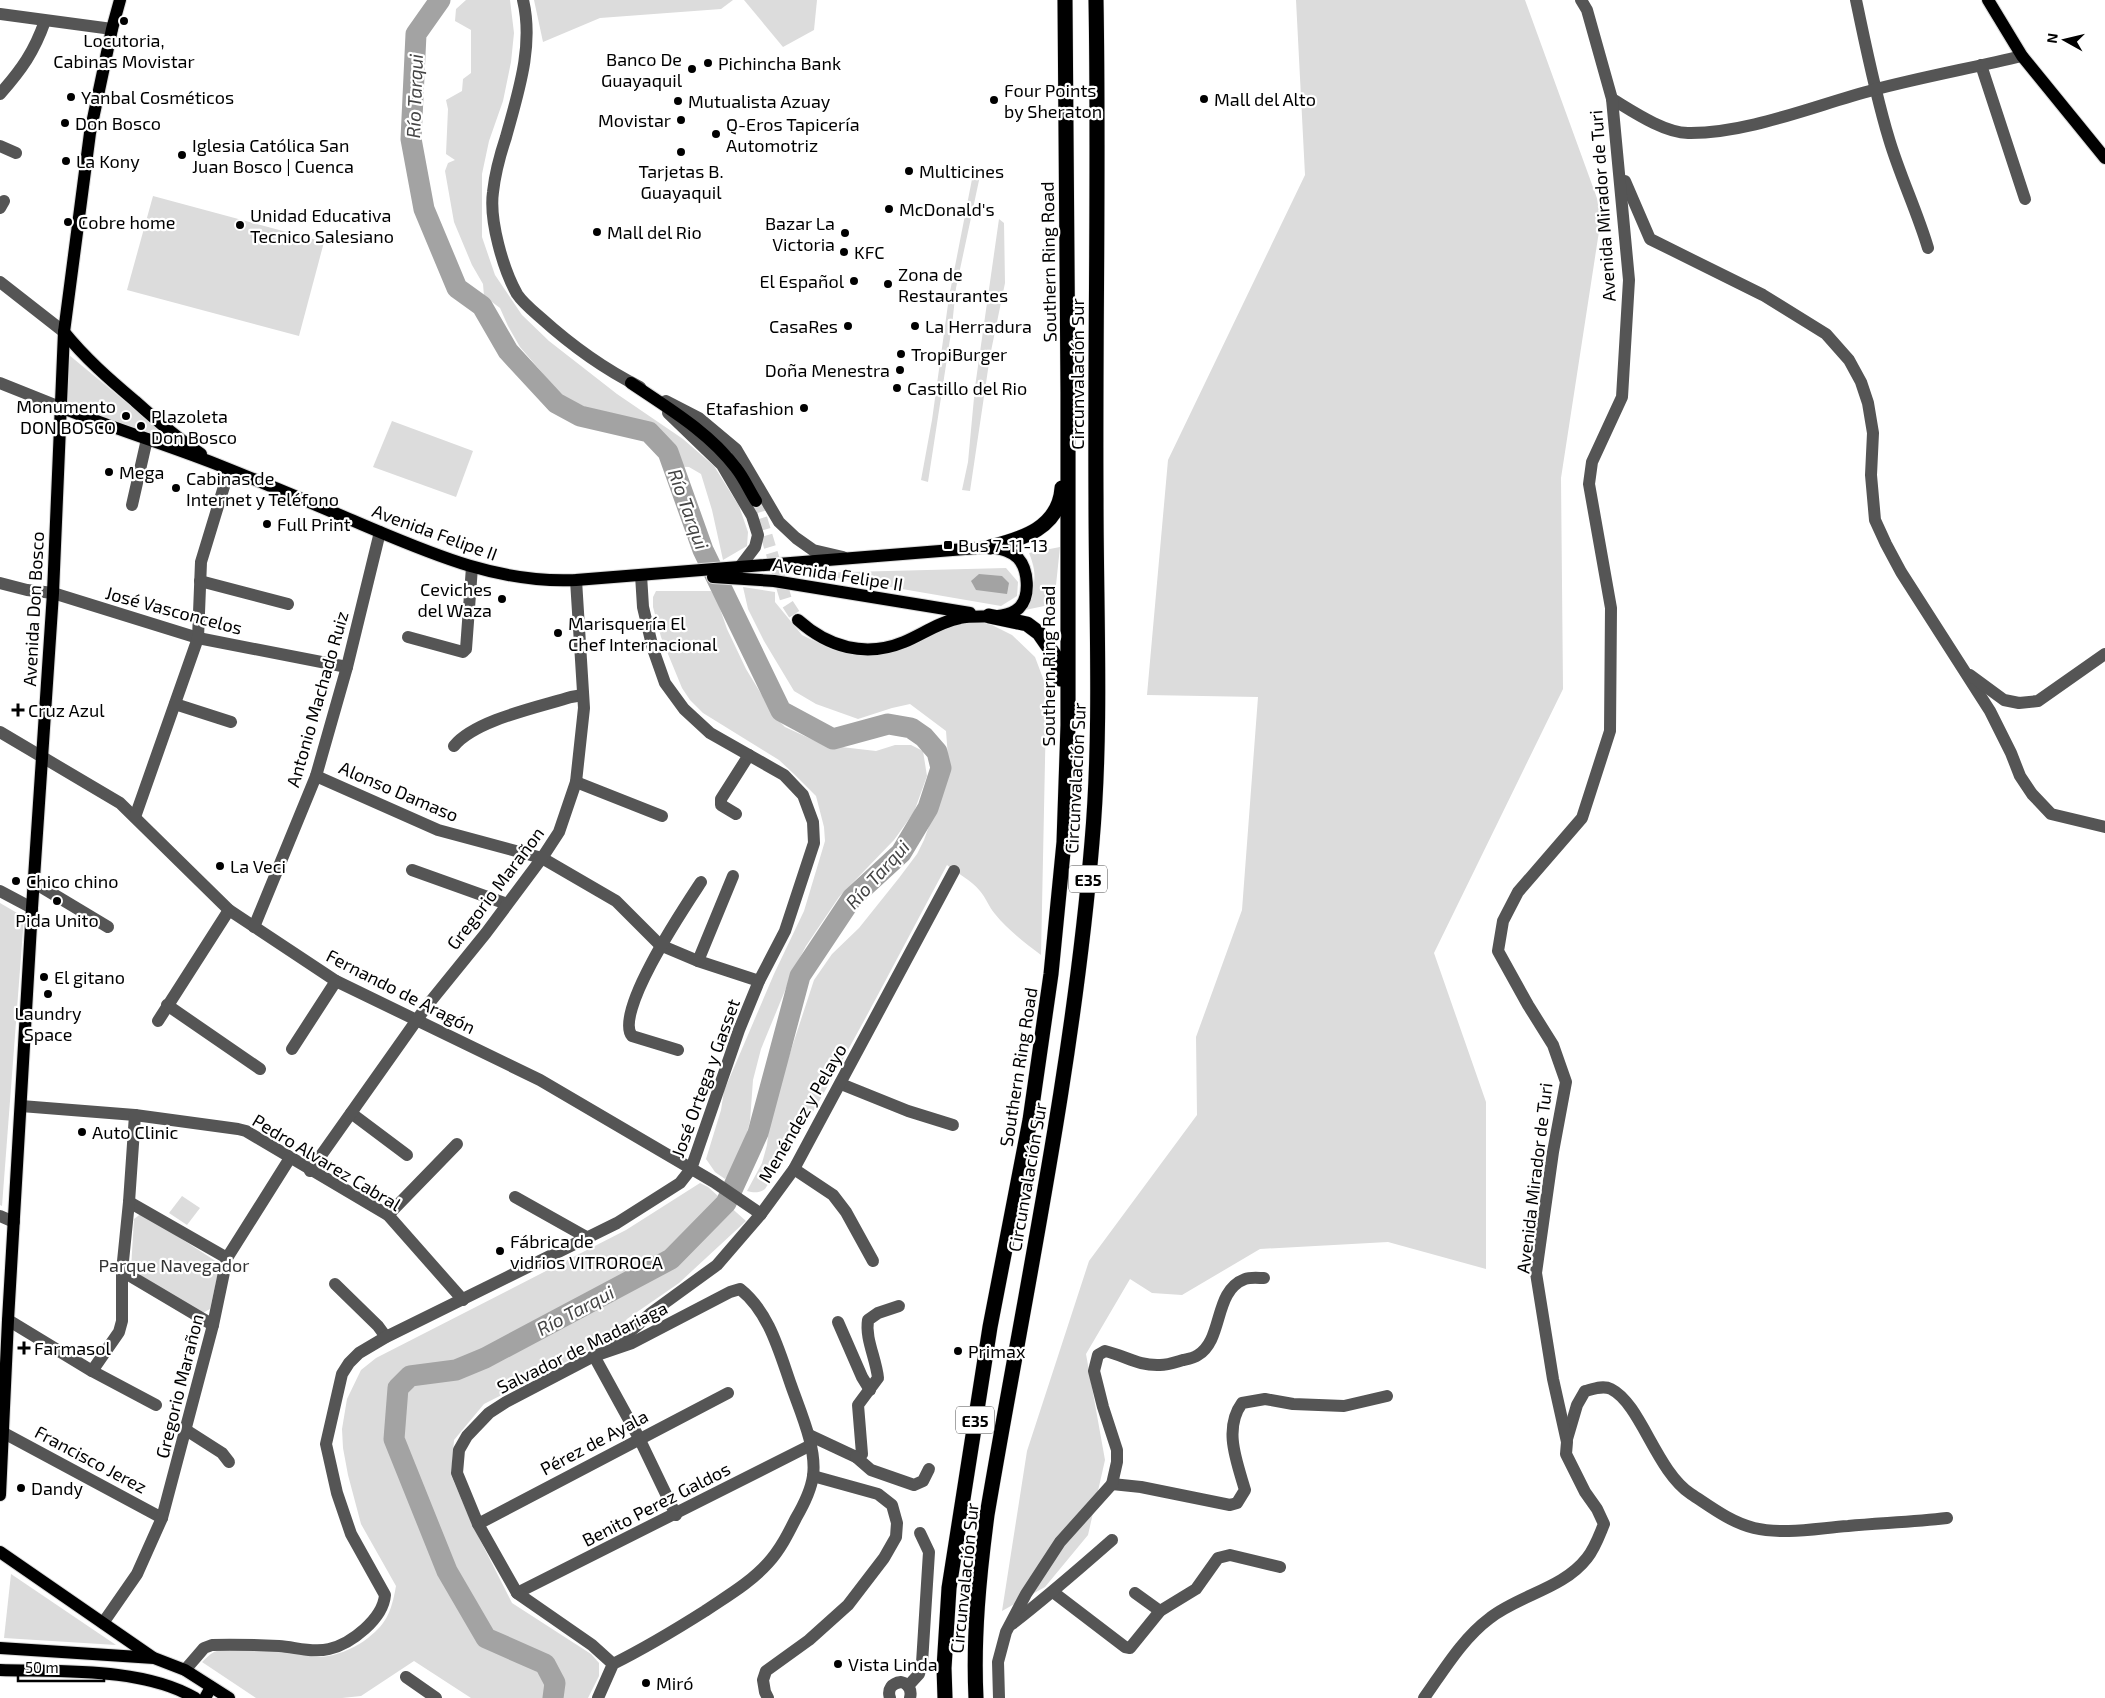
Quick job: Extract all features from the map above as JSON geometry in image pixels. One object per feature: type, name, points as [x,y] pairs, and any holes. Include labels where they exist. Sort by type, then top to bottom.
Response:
[{"type":"highway","name":"Southern Ring Road","points":[[944,1668],[949,1588],[990,1327],[1030,1120],[1051,974],[1064,842],[1068,725],[1065,0]]},
{"type":"highway","name":"Circunvalación Sur","points":[[976,1698],[974,1661],[979,1577],[987,1515],[1059,1106],[1078,976],[1092,841],[1098,676],[1096,0]]},
{"type":"highway","points":[[990,547],[1025,537],[1037,531],[1054,513],[1062,497],[1068,444]]},
{"type":"highway","points":[[989,616],[1027,624],[1039,633],[1057,658],[1068,725]]},
{"type":"highway","name":"Circunvalación Sur","points":[[944,1668],[945,1698]]},
{"type":"main road","name":"Avenida Don Bosco","points":[[0,1495],[33,882],[53,593],[64,332],[90,133],[120,0]]},
{"type":"main road","points":[[1988,0],[2022,56],[2105,158]]},
{"type":"main road","name":"Avenida Felipe II","points":[[64,332],[76,348],[94,366],[186,444],[223,467]]},
{"type":"main road","points":[[631,383],[698,430],[718,447],[736,468],[756,501]]},
{"type":"main road","name":"Avenida Felipe II","points":[[60,408],[223,467],[380,532],[472,567],[513,578],[576,580],[737,571],[990,547]]},
{"type":"main road","points":[[798,620],[812,632],[826,640],[856,649],[875,649],[904,642],[944,622],[962,617],[1010,614],[1020,607],[1025,596],[1027,584],[1024,569],[1018,558],[1006,550],[990,547]]},
{"type":"main road","name":"Avenida Felipe II","points":[[737,571],[774,581],[989,616]]},
{"type":"main road","points":[[0,1552],[154,1658],[185,1670],[208,1692],[229,1698]]},
{"type":"main road","points":[[0,1648],[154,1658]]},
{"type":"main road","points":[[0,1670],[139,1677],[174,1693],[195,1698]]},
{"type":"main road","name":"José Ortega y Gasset","points":[[174,1693],[185,1670]]},
{"type":"street","points":[[523,0],[526,14],[526,50],[522,81],[502,151],[493,194],[496,236],[510,280],[518,296],[572,346],[631,383],[698,418],[736,449],[779,522],[796,538],[813,550],[850,559]]},
{"type":"street","name":"Avenida Mirador de Turi","points":[[1424,1698],[1469,1636],[1487,1620],[1501,1609],[1567,1577],[1588,1558],[1604,1524],[1597,1509],[1584,1492],[1566,1454],[1566,1442],[1553,1379],[1536,1273],[1553,1152],[1566,1082],[1553,1045],[1498,951],[1503,921],[1518,892],[1582,818],[1610,731],[1611,608],[1589,484],[1592,462],[1622,397],[1629,280],[1612,99],[1587,10],[1581,0]]},
{"type":"street","points":[[1856,0],[1875,90],[1890,140],[1928,248]]},
{"type":"street","points":[[0,14],[112,29]]},
{"type":"street","points":[[0,94],[21,70],[45,20]]},
{"type":"street","points":[[1612,99],[1663,127],[1686,133],[1722,130],[1756,123],[1875,90],[2022,56]]},
{"type":"street","points":[[1981,65],[2026,199]]},
{"type":"street","points":[[0,146],[16,153]]},
{"type":"street","points":[[1620,172],[1650,239],[1763,295],[1826,334],[1849,360],[1862,382],[1873,433],[1871,475],[1875,520],[1901,572],[1990,711],[2020,776],[2032,794],[2051,814],[2105,827]]},
{"type":"street","points":[[0,282],[64,332]]},
{"type":"street","points":[[0,383],[60,408]]},
{"type":"street","points":[[631,383],[661,406],[722,465],[752,516],[758,535],[755,547],[737,571]]},
{"type":"street","points":[[132,505],[147,439]]},
{"type":"street","points":[[135,817],[198,638],[202,562],[223,467]]},
{"type":"street","name":"Antonio Machado Ruiz","points":[[254,927],[316,776],[380,532]]},
{"type":"street","points":[[408,637],[463,652],[466,649],[472,567]]},
{"type":"street","name":"José Ortega y Gasset","points":[[185,1670],[204,1648],[212,1645],[279,1646],[310,1650],[334,1648],[348,1641],[368,1626],[380,1609],[385,1595],[351,1534],[337,1493],[326,1444],[331,1415],[342,1374],[349,1363],[359,1354],[386,1337],[617,1223],[680,1182],[691,1170],[739,1030],[759,981],[786,931],[814,843],[814,822],[804,795],[784,775],[710,733],[684,709],[665,682],[653,649],[643,607],[646,575]]},
{"type":"street","name":"Gregorio Marañon","points":[[310,1170],[418,1019],[542,858],[559,832],[576,782],[584,708],[576,580]]},
{"type":"street","points":[[200,581],[288,604]]},
{"type":"street","name":"José Vasconcelos","points":[[0,583],[27,590],[53,593],[198,638],[346,667]]},
{"type":"street","points":[[1966,672],[2004,700],[2019,703],[2038,701],[2105,654]]},
{"type":"street","points":[[454,746],[468,734],[486,724],[571,697],[583,696]]},
{"type":"street","points":[[176,704],[231,722]]},
{"type":"street","name":"Fernando de Aragón","points":[[0,732],[120,803],[229,910],[336,981],[418,1019],[540,1080],[714,1182],[757,1211]]},
{"type":"street","points":[[736,814],[721,805],[721,799],[749,755]]},
{"type":"street","name":"Alonso Damaso","points":[[316,776],[438,830],[542,858],[616,901],[660,945],[698,961],[759,981]]},
{"type":"street","points":[[576,782],[662,816]]},
{"type":"street","points":[[412,870],[507,904]]},
{"type":"street","name":"Menéndez y Pelayo","points":[[608,1351],[651,1313],[717,1265],[757,1211],[794,1169],[954,871]]},
{"type":"street","points":[[698,961],[734,876]]},
{"type":"street","points":[[33,882],[108,928]]},
{"type":"street","points":[[678,1050],[632,1036],[629,1032],[631,1008],[660,945],[701,882]]},
{"type":"street","points":[[0,891],[32,908]]},
{"type":"street","points":[[158,1021],[229,910]]},
{"type":"street","points":[[292,1049],[336,981]]},
{"type":"street","points":[[167,1005],[260,1070]]},
{"type":"street","points":[[841,1084],[908,1111],[953,1125]]},
{"type":"street","name":"Pedro Alvarez Cabral","points":[[21,1106],[135,1115],[238,1129],[388,1215],[463,1300]]},
{"type":"street","points":[[351,1113],[407,1155]]},
{"type":"street","points":[[92,1370],[119,1332],[122,1321],[122,1270],[135,1115]]},
{"type":"street","points":[[388,1215],[457,1144]]},
{"type":"street","name":"Gregorio Marañon","points":[[103,1623],[137,1574],[162,1518],[213,1325],[227,1258],[290,1158]]},
{"type":"street","points":[[794,1169],[833,1195],[846,1212],[873,1261]]},
{"type":"street","points":[[515,1197],[588,1238]]},
{"type":"street","points":[[129,1202],[227,1258]]},
{"type":"street","points":[[0,1216],[14,1222]]},
{"type":"street","points":[[122,1270],[213,1325]]},
{"type":"street","points":[[999,1698],[998,1662],[1010,1625],[1026,1594],[1060,1542],[1112,1484],[1117,1462],[1117,1450],[1094,1371],[1098,1354],[1105,1351],[1118,1354],[1135,1363],[1161,1365],[1197,1356],[1206,1347],[1217,1325],[1222,1306],[1234,1286],[1246,1278],[1264,1278]]},
{"type":"street","points":[[335,1284],[378,1326],[386,1337]]},
{"type":"street","name":"Salvador de Madariaga","points":[[613,1664],[592,1645],[517,1593],[478,1524],[456,1473],[457,1457],[462,1443],[489,1413],[594,1356],[632,1343],[730,1292],[740,1289],[752,1298],[764,1316],[780,1354],[810,1440]]},
{"type":"street","points":[[856,1457],[862,1454],[858,1405],[878,1378],[877,1362],[867,1328],[868,1320],[878,1313],[899,1306]]},
{"type":"street","points":[[8,1320],[92,1370],[156,1405]]},
{"type":"street","points":[[838,1322],[862,1377],[870,1390]]},
{"type":"street","points":[[594,1356],[639,1438],[676,1515]]},
{"type":"street","points":[[1566,1442],[1577,1405],[1585,1391],[1596,1388],[1610,1389],[1626,1403],[1674,1479],[1686,1490],[1732,1520],[1753,1528],[1769,1531],[1796,1531],[1947,1518]]},
{"type":"street","name":"Pérez de Ayala","points":[[478,1524],[639,1438],[728,1394]]},
{"type":"street","points":[[1112,1484],[1141,1487],[1230,1505],[1236,1503],[1245,1490],[1233,1448],[1235,1413],[1242,1403],[1265,1400],[1293,1404],[1344,1406],[1387,1396]]},
{"type":"street","points":[[186,1430],[222,1453],[229,1462]]},
{"type":"street","name":"Francisco Jerez","points":[[2,1432],[162,1518]]},
{"type":"street","points":[[598,1698],[613,1664],[652,1645],[726,1598],[760,1571],[775,1554],[802,1508],[813,1476],[810,1440],[856,1457],[871,1470],[914,1485],[923,1481],[929,1469]]},
{"type":"street","name":"Benito Perez Galdos","points":[[517,1593],[676,1515],[810,1440]]},
{"type":"street","points":[[768,1698],[763,1680],[766,1671],[809,1640],[848,1605],[884,1558],[896,1537],[897,1523],[892,1505],[878,1494],[813,1476]]},
{"type":"street","points":[[890,1698],[889,1692],[893,1685],[900,1682],[909,1692],[919,1674],[922,1663],[929,1552],[920,1533]]},
{"type":"street","points":[[1010,1625],[1053,1592],[1112,1540]]},
{"type":"street","points":[[1053,1592],[1125,1647],[1130,1648],[1160,1612],[1196,1589],[1218,1558],[1230,1555],[1280,1567]]},
{"type":"street","points":[[1135,1594],[1160,1612]]},
{"type":"street","points":[[936,1698],[944,1668]]},
{"type":"street","points":[[406,1677],[436,1698]]},
{"type":"green space","points":[[466,0],[510,0],[514,33],[511,62],[503,101],[489,141],[482,174],[482,237],[495,275],[522,315],[549,341],[617,394],[683,439],[714,466],[739,506],[748,532],[747,546],[723,560],[712,510],[701,474],[689,467],[666,466],[637,423],[596,412],[563,397],[520,347],[500,308],[484,296],[483,284],[472,265],[454,222],[445,171],[448,163],[455,160],[446,154],[448,109],[446,100],[462,91],[463,79],[471,73],[471,30],[455,21],[456,9]]},
{"type":"green space","points":[[534,0],[733,0],[721,9],[600,18],[543,42]]},
{"type":"green space","points":[[744,0],[817,0],[814,30],[783,47]]},
{"type":"green space","points":[[1296,0],[1525,0],[1602,212],[1561,478],[1563,689],[1434,953],[1486,1102],[1486,1269],[1388,1242],[1260,1249],[1182,1295],[1152,1293],[1130,1279],[1086,1354],[1105,1460],[1088,1535],[1045,1587],[1002,1611],[1027,1451],[1089,1261],[1197,1115],[1196,1037],[1242,910],[1258,697],[1147,695],[1168,460],[1305,175]]},
{"type":"green space","points":[[981,171],[956,288],[928,482],[921,480],[932,420],[949,297],[973,174]]},
{"type":"green space","points":[[153,196],[324,242],[299,336],[127,290]]},
{"type":"green space","points":[[999,219],[1004,223],[1005,283],[990,356],[970,491],[962,490],[968,462],[975,387]]},
{"type":"green space","name":"Plazoleta Don Bosco","points":[[69,355],[185,451],[67,402]]},
{"type":"green space","points":[[392,421],[473,451],[456,497],[373,467]]},
{"type":"green space","points":[[1060,547],[1054,604],[1025,610],[1031,595],[1035,576],[1029,553]]},
{"type":"green space","points":[[1006,568],[1018,582],[1017,596],[1001,606],[809,573]]},
{"type":"green space","points":[[743,587],[775,592],[775,602],[802,635],[833,650],[851,654],[958,622],[980,622],[992,625],[1012,635],[1035,657],[1044,681],[1046,713],[1041,955],[1000,920],[982,894],[969,880],[947,865],[814,1110],[765,1189],[754,1192],[747,1191],[762,1163],[767,1145],[771,1111],[814,980],[832,954],[859,928],[917,854],[924,840],[949,770],[946,731],[910,704],[858,719],[816,704],[794,691],[764,641],[748,609]]},
{"type":"green space","points":[[656,591],[711,591],[717,600],[727,629],[746,669],[775,717],[785,727],[824,745],[876,751],[895,745],[911,745],[923,751],[927,776],[914,812],[894,840],[839,897],[806,946],[793,971],[761,1049],[753,1080],[750,1121],[743,1148],[737,1164],[725,1179],[715,1172],[706,1159],[721,1110],[724,1091],[774,974],[804,911],[825,841],[824,827],[816,796],[794,774],[779,760],[703,713],[690,700],[682,688],[661,637],[653,607],[653,597]]},
{"type":"green space","points":[[0,903],[24,917],[2,1206],[0,1205]]},
{"type":"green space","points":[[700,1183],[708,1187],[746,1221],[679,1283],[627,1319],[615,1334],[597,1346],[484,1404],[454,1440],[451,1475],[473,1526],[512,1603],[591,1654],[599,1663],[599,1676],[588,1698],[471,1698],[414,1661],[361,1696],[342,1698],[256,1698],[202,1662],[214,1652],[238,1648],[283,1650],[316,1657],[338,1654],[372,1635],[387,1617],[396,1586],[361,1524],[343,1448],[342,1429],[347,1399],[361,1370],[376,1358],[626,1230]]},
{"type":"green space","points":[[182,1196],[200,1208],[187,1225],[169,1213]]},
{"type":"green space","name":"Parque Navegador","points":[[142,1213],[220,1264],[210,1309],[201,1314],[131,1269],[134,1219]]},
{"type":"green space","points":[[11,1574],[116,1645],[4,1638]]},
{"type":"shaded area","points":[[979,574],[1002,576],[1009,583],[1007,594],[976,590],[971,581]]},
{"type":"waterway","name":"Río Tarqui","points":[[440,0],[416,34],[411,139],[424,209],[457,288],[482,306],[508,351],[556,403],[580,416],[649,432],[668,452],[703,550],[781,711],[833,739],[888,724],[911,728],[924,737],[937,752],[941,768],[928,808],[901,853],[852,898],[800,976],[758,1133],[726,1203],[671,1259],[485,1358],[456,1370],[410,1376],[398,1388],[394,1439],[447,1571],[486,1638],[545,1664],[555,1683],[553,1698]]},
{"type":"tunnel","points":[[756,501],[787,603],[798,620]]},
{"type":"place","name":"Locutoria, Cabinas Movistar","points":[[124,21]]},
{"type":"place","name":"Pichincha Bank","points":[[708,63]]},
{"type":"place","name":"Banco De Guayaquil","points":[[692,69]]},
{"type":"place","name":"Yanbal Cosméticos","points":[[71,97]]},
{"type":"place","name":"Mall del Alto","points":[[1204,99]]},
{"type":"place","name":"Four Points by Sheraton","points":[[994,100]]},
{"type":"place","name":"Mutualista Azuay","points":[[678,101]]},
{"type":"place","name":"Movistar","points":[[681,120]]},
{"type":"place","name":"Don Bosco","points":[[65,123]]},
{"type":"place","name":"Q-Eros Tapicería Automotriz","points":[[716,134]]},
{"type":"place","name":"Tarjetas B. Guayaquil","points":[[681,152]]},
{"type":"place","name":"Iglesia Católica San Juan Bosco | Cuenca","points":[[182,155]]},
{"type":"place","name":"La Kony","points":[[66,161]]},
{"type":"place","name":"Multicines","points":[[909,171]]},
{"type":"place","name":"McDonald's","points":[[889,209]]},
{"type":"place","name":"Cobre home","points":[[68,222]]},
{"type":"place","name":"Unidad Educativa Tecnico Salesiano","points":[[240,225]]},
{"type":"place","name":"Mall del Rio","points":[[597,232]]},
{"type":"place","name":"Bazar La Victoria","points":[[845,233]]},
{"type":"place","name":"KFC","points":[[844,252]]},
{"type":"place","name":"El Español","points":[[854,281]]},
{"type":"place","name":"Zona de Restaurantes","points":[[888,284]]},
{"type":"place","name":"CasaRes","points":[[848,326]]},
{"type":"place","name":"La Herradura","points":[[915,326]]},
{"type":"place","name":"TropiBurger","points":[[901,354]]},
{"type":"place","name":"Doña Menestra","points":[[900,370]]},
{"type":"place","name":"Castillo del Rio","points":[[897,388]]},
{"type":"place","name":"Etafashion","points":[[804,408]]},
{"type":"place","name":"Monumento DON BOSCO","points":[[126,416]]},
{"type":"place","name":"Plazoleta Don Bosco","points":[[141,426]]},
{"type":"place","name":"Mega","points":[[109,472]]},
{"type":"place","name":"Cabinas de Internet y Teléfono","points":[[176,488]]},
{"type":"place","name":"Full Print","points":[[267,524]]},
{"type":"place","name":"Bus 7-11-13","points":[[948,545]]},
{"type":"place","name":"Ceviches del Waza","points":[[502,599]]},
{"type":"place","name":"Marisquería El Chef Internacional","points":[[558,633]]},
{"type":"place","name":"Cruz Azul","points":[[18,710]]},
{"type":"place","name":"La Veci","points":[[220,866]]},
{"type":"place","name":"Chico chino","points":[[16,881]]},
{"type":"place","name":"Pida Unito","points":[[57,901]]},
{"type":"place","name":"El gitano","points":[[44,977]]},
{"type":"place","name":"Laundry Space","points":[[48,994]]},
{"type":"place","name":"Auto Clinic","points":[[82,1132]]},
{"type":"place","name":"Fábrica de vidrios VITROROCA","points":[[500,1251]]},
{"type":"place","name":"Farmasol","points":[[24,1348]]},
{"type":"place","name":"Primax","points":[[958,1351]]},
{"type":"place","name":"Dandy","points":[[21,1488]]},
{"type":"place","name":"Vista Linda","points":[[838,1664]]},
{"type":"place","name":"Miró","points":[[646,1683]]}]
